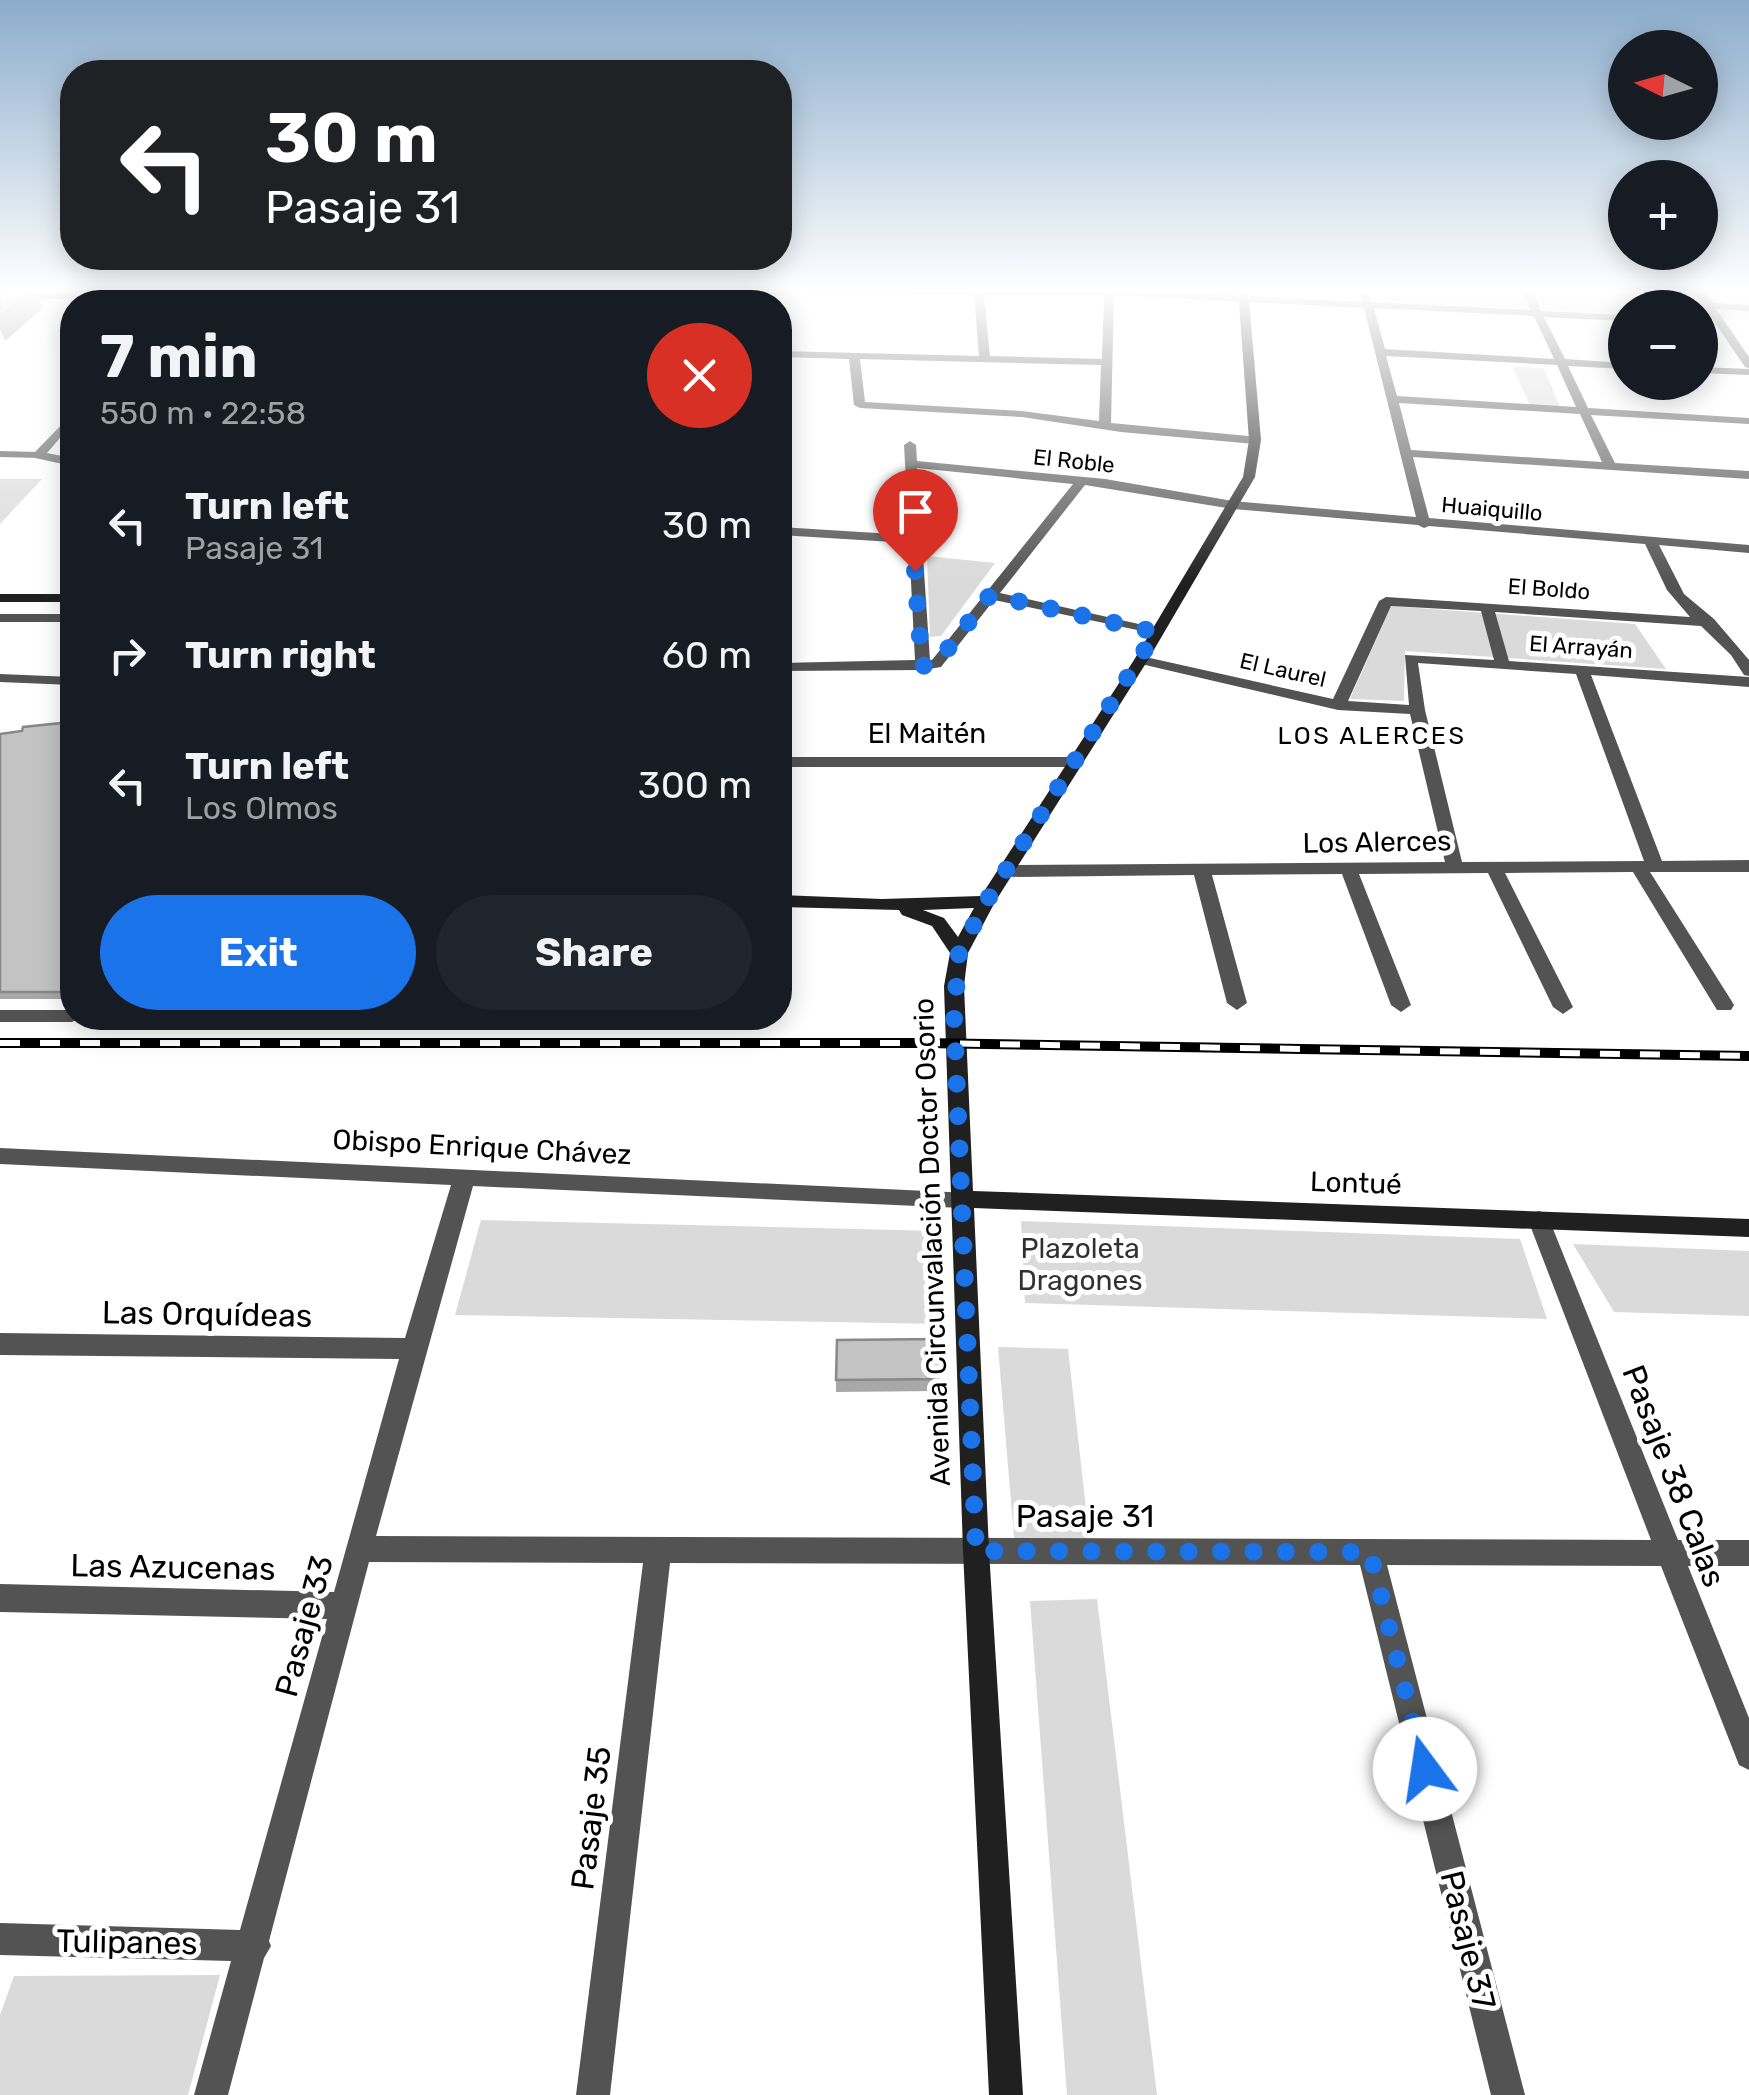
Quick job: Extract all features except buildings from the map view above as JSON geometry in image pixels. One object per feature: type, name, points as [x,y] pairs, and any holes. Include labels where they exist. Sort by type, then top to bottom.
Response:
[{"type":"main road","name":"Avenida Circunvalación Doctor Osorio","points":[[1006,2095],[976,1551],[954,1017],[959,953],[986,902],[1141,660],[1253,467],[1251,387]]},
{"type":"main road","points":[[0,598],[60,598]]},
{"type":"main road","points":[[792,901],[882,905],[986,902]]},
{"type":"main road","points":[[882,905],[938,922],[959,953]]},
{"type":"main road","name":"Lontué","points":[[962,1198],[1749,1228]]},
{"type":"street","points":[[858,387],[860,405],[1005,412],[1255,440]]},
{"type":"street","points":[[1104,387],[1105,426]]},
{"type":"street","points":[[1389,387],[1424,524]]},
{"type":"street","points":[[1572,387],[1610,466]]},
{"type":"street","points":[[1392,399],[1749,421]]},
{"type":"street","points":[[60,431],[40,455],[60,459]]},
{"type":"street","points":[[910,445],[922,666]]},
{"type":"street","points":[[1406,453],[1749,475]]},
{"type":"street","name":"El Roble","points":[[910,464],[1082,481],[1233,505]]},
{"type":"street","points":[[792,667],[936,664],[1082,481]]},
{"type":"street","name":"Huaiquillo","points":[[1233,505],[1749,549]]},
{"type":"street","points":[[792,533],[913,539]]},
{"type":"street","points":[[1651,542],[1662,570],[1683,602],[1709,622],[1748,666]]},
{"type":"street","points":[[990,595],[1156,632]]},
{"type":"street","name":"El Boldo","points":[[1338,705],[1386,601],[1709,622]]},
{"type":"street","points":[[1487,608],[1502,664]]},
{"type":"street","name":"El Arrayán","points":[[1418,710],[1410,658],[1749,682]]},
{"type":"street","name":"El Laurel","points":[[1141,660],[1338,705],[1418,710]]},
{"type":"street","points":[[1582,670],[1647,867],[1724,1005]]},
{"type":"street","points":[[1418,710],[1455,869]]},
{"type":"street","name":"El Maitén","points":[[792,762],[1074,762]]},
{"type":"street","name":"Los Alerces","points":[[1006,871],[1749,866]]},
{"type":"street","points":[[1494,868],[1562,1008]]},
{"type":"street","points":[[1349,870],[1401,1005]]},
{"type":"street","points":[[1202,872],[1237,1004]]},
{"type":"street","name":"Obispo Enrique Chávez","points":[[0,1156],[962,1198]]},
{"type":"street","name":"Pasaje 33","points":[[211,2095],[255,1946],[414,1349],[465,1176]]},
{"type":"street","name":"Pasaje 38 Calas","points":[[1539,1220],[1749,1755]]},
{"type":"street","name":"Las Orquídeas","points":[[0,1344],[414,1349]]},
{"type":"street","name":"Pasaje 31","points":[[360,1549],[1749,1553]]},
{"type":"street","name":"Pasaje 35","points":[[593,2095],[658,1550]]},
{"type":"street","name":"Pasaje 37","points":[[1370,1552],[1508,2095]]},
{"type":"street","name":"Las Azucenas","points":[[0,1598],[345,1606]]},
{"type":"street","name":"Tulipanes","points":[[0,1940],[255,1946]]},
{"type":"lane","points":[[0,454],[40,455]]},
{"type":"lane","points":[[0,618],[60,618]]},
{"type":"lane","points":[[0,678],[60,680]]},
{"type":"lane","points":[[0,1016],[60,1016]]},
{"type":"green space","points":[[1522,387],[1552,387],[1562,412],[1532,410]]},
{"type":"green space","points":[[0,479],[42,479],[0,524]]},
{"type":"green space","points":[[927,556],[995,563],[941,636],[930,637]]},
{"type":"green space","points":[[1391,606],[1635,624],[1666,669],[1405,651],[1404,701],[1350,699]]},
{"type":"green space","points":[[481,1220],[940,1231],[940,1324],[455,1315]]},
{"type":"green space","name":"Plazoleta Dragones","points":[[1021,1221],[1520,1239],[1547,1319],[1025,1303]]},
{"type":"green space","points":[[1573,1244],[1749,1251],[1749,1316],[1614,1312]]},
{"type":"green space","points":[[998,1347],[1068,1349],[1090,1544],[1015,1549]]},
{"type":"green space","points":[[1097,1599],[1157,2095],[1067,2095],[1030,1601]]},
{"type":"green space","points":[[220,1975],[188,2095],[0,2095],[0,2015],[14,1976]]},
{"type":"railway","points":[[0,1043],[923,1043],[1749,1056]]},
{"type":"district","name":"LOS ALERCES","points":[[1372,735]]},
{"type":"route","points":[[915,571],[922,666],[936,664],[990,595],[1156,632],[986,902],[959,953],[954,1017],[976,1551],[1370,1552],[1425,1769]]}]
